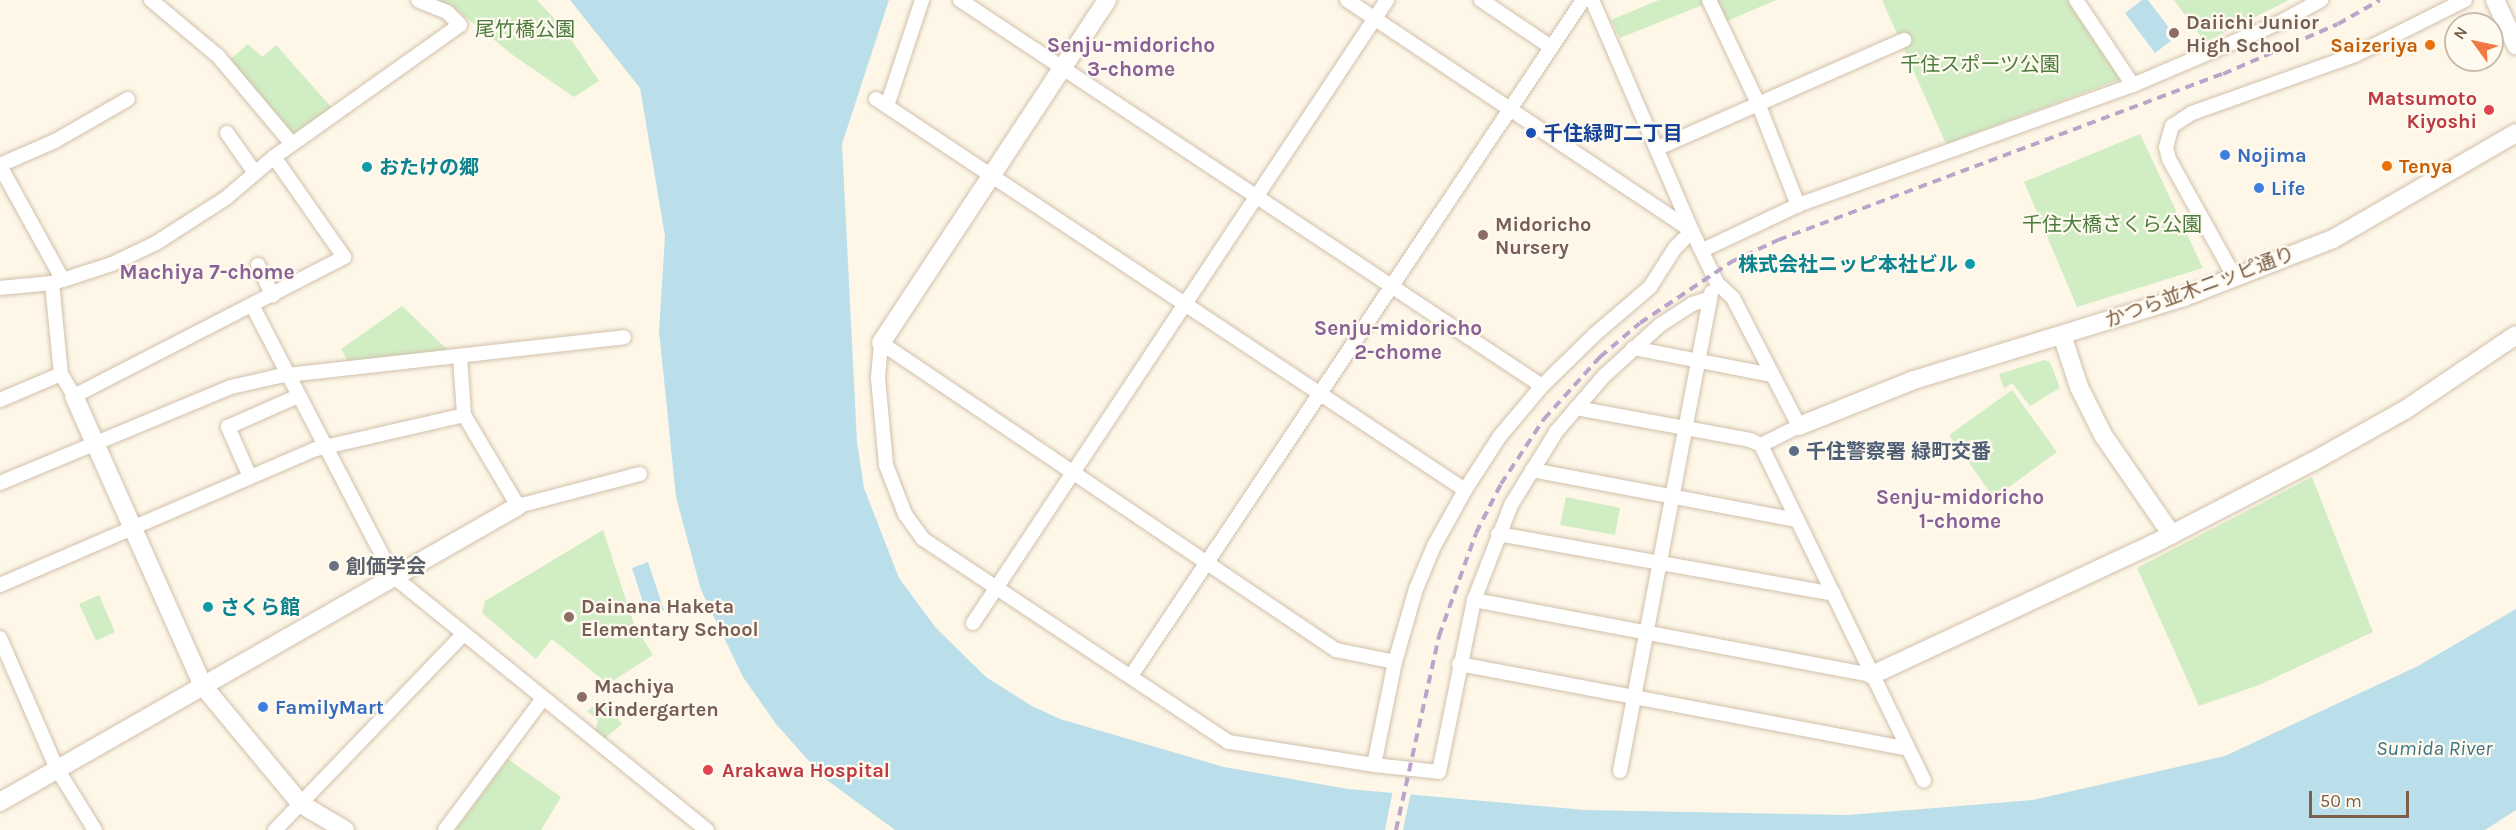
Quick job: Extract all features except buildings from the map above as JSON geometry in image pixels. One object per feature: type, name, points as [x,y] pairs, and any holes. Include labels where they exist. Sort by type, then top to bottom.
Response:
[{"type":"street","points":[[151,0],[218,56],[292,144]]},
{"type":"street","points":[[0,288],[58,282],[112,264],[156,243],[226,198],[274,157],[460,25],[447,12],[418,0]]},
{"type":"street","points":[[922,0],[882,103],[1465,490]]},
{"type":"street","points":[[960,0],[1542,386]]},
{"type":"street","points":[[1107,0],[881,343],[881,429],[892,487],[923,539],[1228,742],[1374,765],[1438,772],[1474,600],[1498,534],[1532,470],[1576,408],[1633,348],[1692,304],[1708,299]]},
{"type":"street","points":[[1347,0],[1692,231]]},
{"type":"street","points":[[973,623],[1387,0]]},
{"type":"street","points":[[1481,0],[1551,47]]},
{"type":"street","points":[[1131,676],[1583,0]]},
{"type":"street","points":[[1592,0],[1692,231],[1717,283],[1733,298],[1799,426],[1761,445]]},
{"type":"street","points":[[1709,0],[1758,103],[1798,205]]},
{"type":"street","points":[[2076,0],[2133,85]]},
{"type":"street","points":[[1703,250],[1798,205],[2133,85],[2281,22],[2321,0]]},
{"type":"street","points":[[2234,276],[2169,159],[2166,147],[2172,126],[2192,112],[2355,55],[2465,0]]},
{"type":"street","points":[[2495,0],[2516,45]]},
{"type":"street","points":[[1658,148],[1904,40]]},
{"type":"street","points":[[128,99],[56,141],[0,165],[58,282],[61,374],[95,442],[203,686],[301,804],[345,830]]},
{"type":"street","points":[[227,133],[255,173]]},
{"type":"street","name":"かつら並木ニッピ通り","points":[[1799,426],[1893,387],[2184,297],[2332,239],[2516,133]]},
{"type":"street","points":[[74,396],[253,307],[345,257],[274,157]]},
{"type":"street","points":[[1374,765],[1395,663],[1434,546],[1465,490],[1500,436],[1542,386],[1594,334],[1650,287],[1675,248],[1692,231]]},
{"type":"street","points":[[258,265],[273,296]]},
{"type":"street","points":[[1620,771],[1708,299],[1717,283]]},
{"type":"street","points":[[253,307],[323,447],[393,576],[462,636],[707,830]]},
{"type":"street","points":[[2062,335],[2079,387],[2103,435],[2172,535]]},
{"type":"street","points":[[1474,600],[1872,675],[2172,535],[2405,410],[2516,335]]},
{"type":"street","points":[[0,483],[221,390],[288,376],[624,337]]},
{"type":"street","points":[[881,343],[1336,650],[1395,663]]},
{"type":"street","points":[[1633,348],[1772,375]]},
{"type":"street","points":[[460,356],[464,415],[518,506]]},
{"type":"street","points":[[0,400],[61,374]]},
{"type":"street","points":[[250,477],[228,427],[298,396]]},
{"type":"street","points":[[1576,408],[1750,440],[1761,445],[1906,749],[1924,781]]},
{"type":"street","points":[[0,585],[323,447],[464,415]]},
{"type":"street","points":[[1532,470],[1797,520]]},
{"type":"street","points":[[0,802],[518,506],[640,474]]},
{"type":"street","points":[[1498,534],[1834,594]]},
{"type":"street","points":[[275,830],[462,636]]},
{"type":"street","points":[[0,638],[57,769],[95,830]]},
{"type":"street","points":[[1459,664],[1906,749]]},
{"type":"street","points":[[445,830],[542,700]]},
{"type":"green space","name":"尾竹橋公園","points":[[428,0],[537,0],[565,30],[599,81],[574,97],[514,56],[453,7]]},
{"type":"green space","points":[[1659,0],[1715,0],[1620,38],[1611,20]]},
{"type":"green space","points":[[1715,0],[1776,0],[1725,22]]},
{"type":"green space","name":"千住スポーツ公園","points":[[1882,0],[2068,0],[2121,79],[1946,144]]},
{"type":"green space","points":[[2174,0],[2289,0],[2205,42]]},
{"type":"green space","points":[[248,44],[262,57],[276,45],[332,108],[295,137],[228,61]]},
{"type":"green space","name":"千住大橋さくら公園","points":[[2140,134],[2203,268],[2077,307],[2024,182]]},
{"type":"green space","points":[[402,306],[451,353],[349,363],[341,349]]},
{"type":"green space","points":[[2044,360],[2050,362],[2060,388],[2030,406],[2012,383],[2004,389],[1999,374]]},
{"type":"green space","points":[[2012,390],[2057,452],[1994,498],[1949,435]]},
{"type":"green space","points":[[2312,477],[2373,632],[2259,685],[2199,706],[2137,568]]},
{"type":"green space","points":[[1566,497],[1620,508],[1615,535],[1560,525]]},
{"type":"green space","points":[[603,530],[634,624],[653,655],[608,684],[552,639],[536,659],[482,613],[485,601]]},
{"type":"green space","points":[[99,595],[115,632],[96,641],[79,604]]},
{"type":"green space","points":[[604,699],[622,724],[604,739],[595,732],[598,720],[587,711]]},
{"type":"green space","points":[[508,759],[561,797],[541,830],[455,830]]},
{"type":"water","name":"Sumida River","points":[[570,0],[889,0],[842,144],[857,442],[864,488],[899,578],[936,628],[986,677],[1032,706],[1060,719],[1224,767],[1348,789],[1585,810],[1848,815],[2033,800],[2225,756],[2418,666],[2516,609],[2516,810],[2485,830],[895,830],[824,778],[776,724],[743,677],[701,590],[676,497],[659,331],[665,236],[640,88]]},
{"type":"water","points":[[2142,0],[2148,0],[2176,37],[2155,53],[2125,13]]},
{"type":"water","points":[[648,562],[664,610],[647,615],[632,568]]},
{"type":"pier","points":[[1393,790],[1411,792],[1403,830],[1385,830]]},
{"type":"railway","points":[[1396,830],[1439,636],[1476,533],[1501,484],[1544,419],[1600,357],[1640,323],[1731,262],[1778,240],[2223,74],[2338,24],[2380,0]]},
{"type":"place","name":"Daiichi Junior High School","points":[[2174,33]]},
{"type":"place","name":"Saizeriya","points":[[2430,45]]},
{"type":"place","name":"Matsumoto Kiyoshi","points":[[2489,110]]},
{"type":"place","name":"千住緑町二丁目","points":[[1531,133]]},
{"type":"place","name":"Nojima","points":[[2225,155]]},
{"type":"place","name":"Tenya","points":[[2387,166]]},
{"type":"place","name":"おたけの郷","points":[[367,167]]},
{"type":"place","name":"Life","points":[[2259,188]]},
{"type":"place","name":"Midoricho Nursery","points":[[1483,235]]},
{"type":"place","name":"株式会社ニッピ本社ビル","points":[[1970,264]]},
{"type":"place","name":"千住警察署 緑町交番","points":[[1794,451]]},
{"type":"place","name":"創価学会","points":[[334,566]]},
{"type":"place","name":"さくら館","points":[[208,607]]},
{"type":"place","name":"Dainana Haketa Elementary School","points":[[569,617]]},
{"type":"place","name":"Machiya Kindergarten","points":[[582,697]]},
{"type":"place","name":"FamilyMart","points":[[263,707]]},
{"type":"place","name":"Arakawa Hospital","points":[[708,770]]},
{"type":"district","name":"Senju-midoricho 3-chome","points":[[1131,57]]},
{"type":"district","name":"Machiya 7-chome","points":[[207,272]]},
{"type":"district","name":"Senju-midoricho 2-chome","points":[[1398,340]]},
{"type":"district","name":"Senju-midoricho 1-chome","points":[[1960,509]]}]
